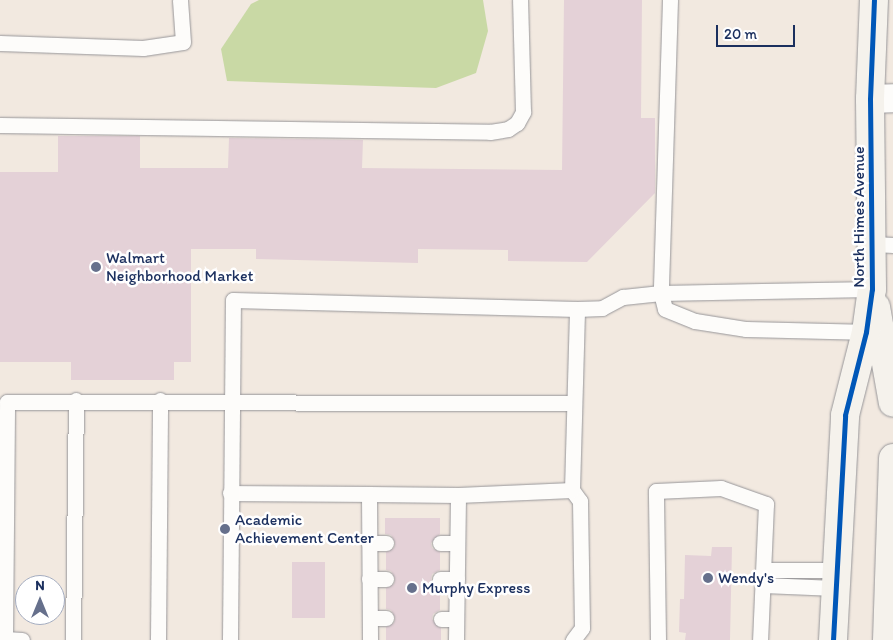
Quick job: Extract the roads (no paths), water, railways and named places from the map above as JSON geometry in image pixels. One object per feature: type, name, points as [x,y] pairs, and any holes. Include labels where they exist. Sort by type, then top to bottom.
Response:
[{"type":"street","name":"North Himes Avenue","points":[[874,0],[881,98],[883,245],[872,289],[873,332],[891,387]]},
{"type":"street","name":"North Himes Avenue","points":[[832,640],[845,415],[859,361],[873,332]]},
{"type":"street","points":[[887,640],[892,537],[893,458]]},
{"type":"lane","points":[[0,43],[143,48],[183,42],[180,0]]},
{"type":"lane","points":[[0,125],[490,132],[508,128],[517,123],[523,112],[520,0]]},
{"type":"lane","points":[[670,0],[661,293],[665,309],[694,321],[746,329],[873,332]]},
{"type":"lane","points":[[230,640],[233,300],[578,309],[602,308],[623,297],[661,293],[872,289]]},
{"type":"lane","points":[[573,640],[582,628],[580,501],[572,490],[572,403],[578,309]]},
{"type":"lane","points":[[859,361],[891,387]]},
{"type":"lane","points":[[73,640],[76,400]]},
{"type":"lane","points":[[22,640],[3,639],[4,402],[160,400],[572,403]]},
{"type":"lane","points":[[158,640],[160,400]]},
{"type":"lane","points":[[658,640],[656,491],[721,488],[766,504],[760,640]]},
{"type":"lane","points":[[230,493],[458,495],[572,490]]},
{"type":"lane","points":[[369,494],[370,640]]},
{"type":"lane","points":[[456,640],[458,495]]},
{"type":"lane","points":[[440,544],[457,543]]},
{"type":"lane","points":[[369,544],[386,544]]},
{"type":"lane","points":[[764,578],[836,579]]},
{"type":"lane","points":[[369,579],[386,579]]},
{"type":"lane","points":[[440,579],[457,579]]},
{"type":"lane","points":[[370,618],[386,618]]},
{"type":"lane","points":[[441,619],[456,619]]},
{"type":"place","name":"Walmart Neighborhood Market","points":[[96,267]]},
{"type":"place","name":"Academic Achievement Center","points":[[225,529]]},
{"type":"place","name":"Wendy's","points":[[708,578]]},
{"type":"place","name":"Murphy Express","points":[[412,588]]}]
